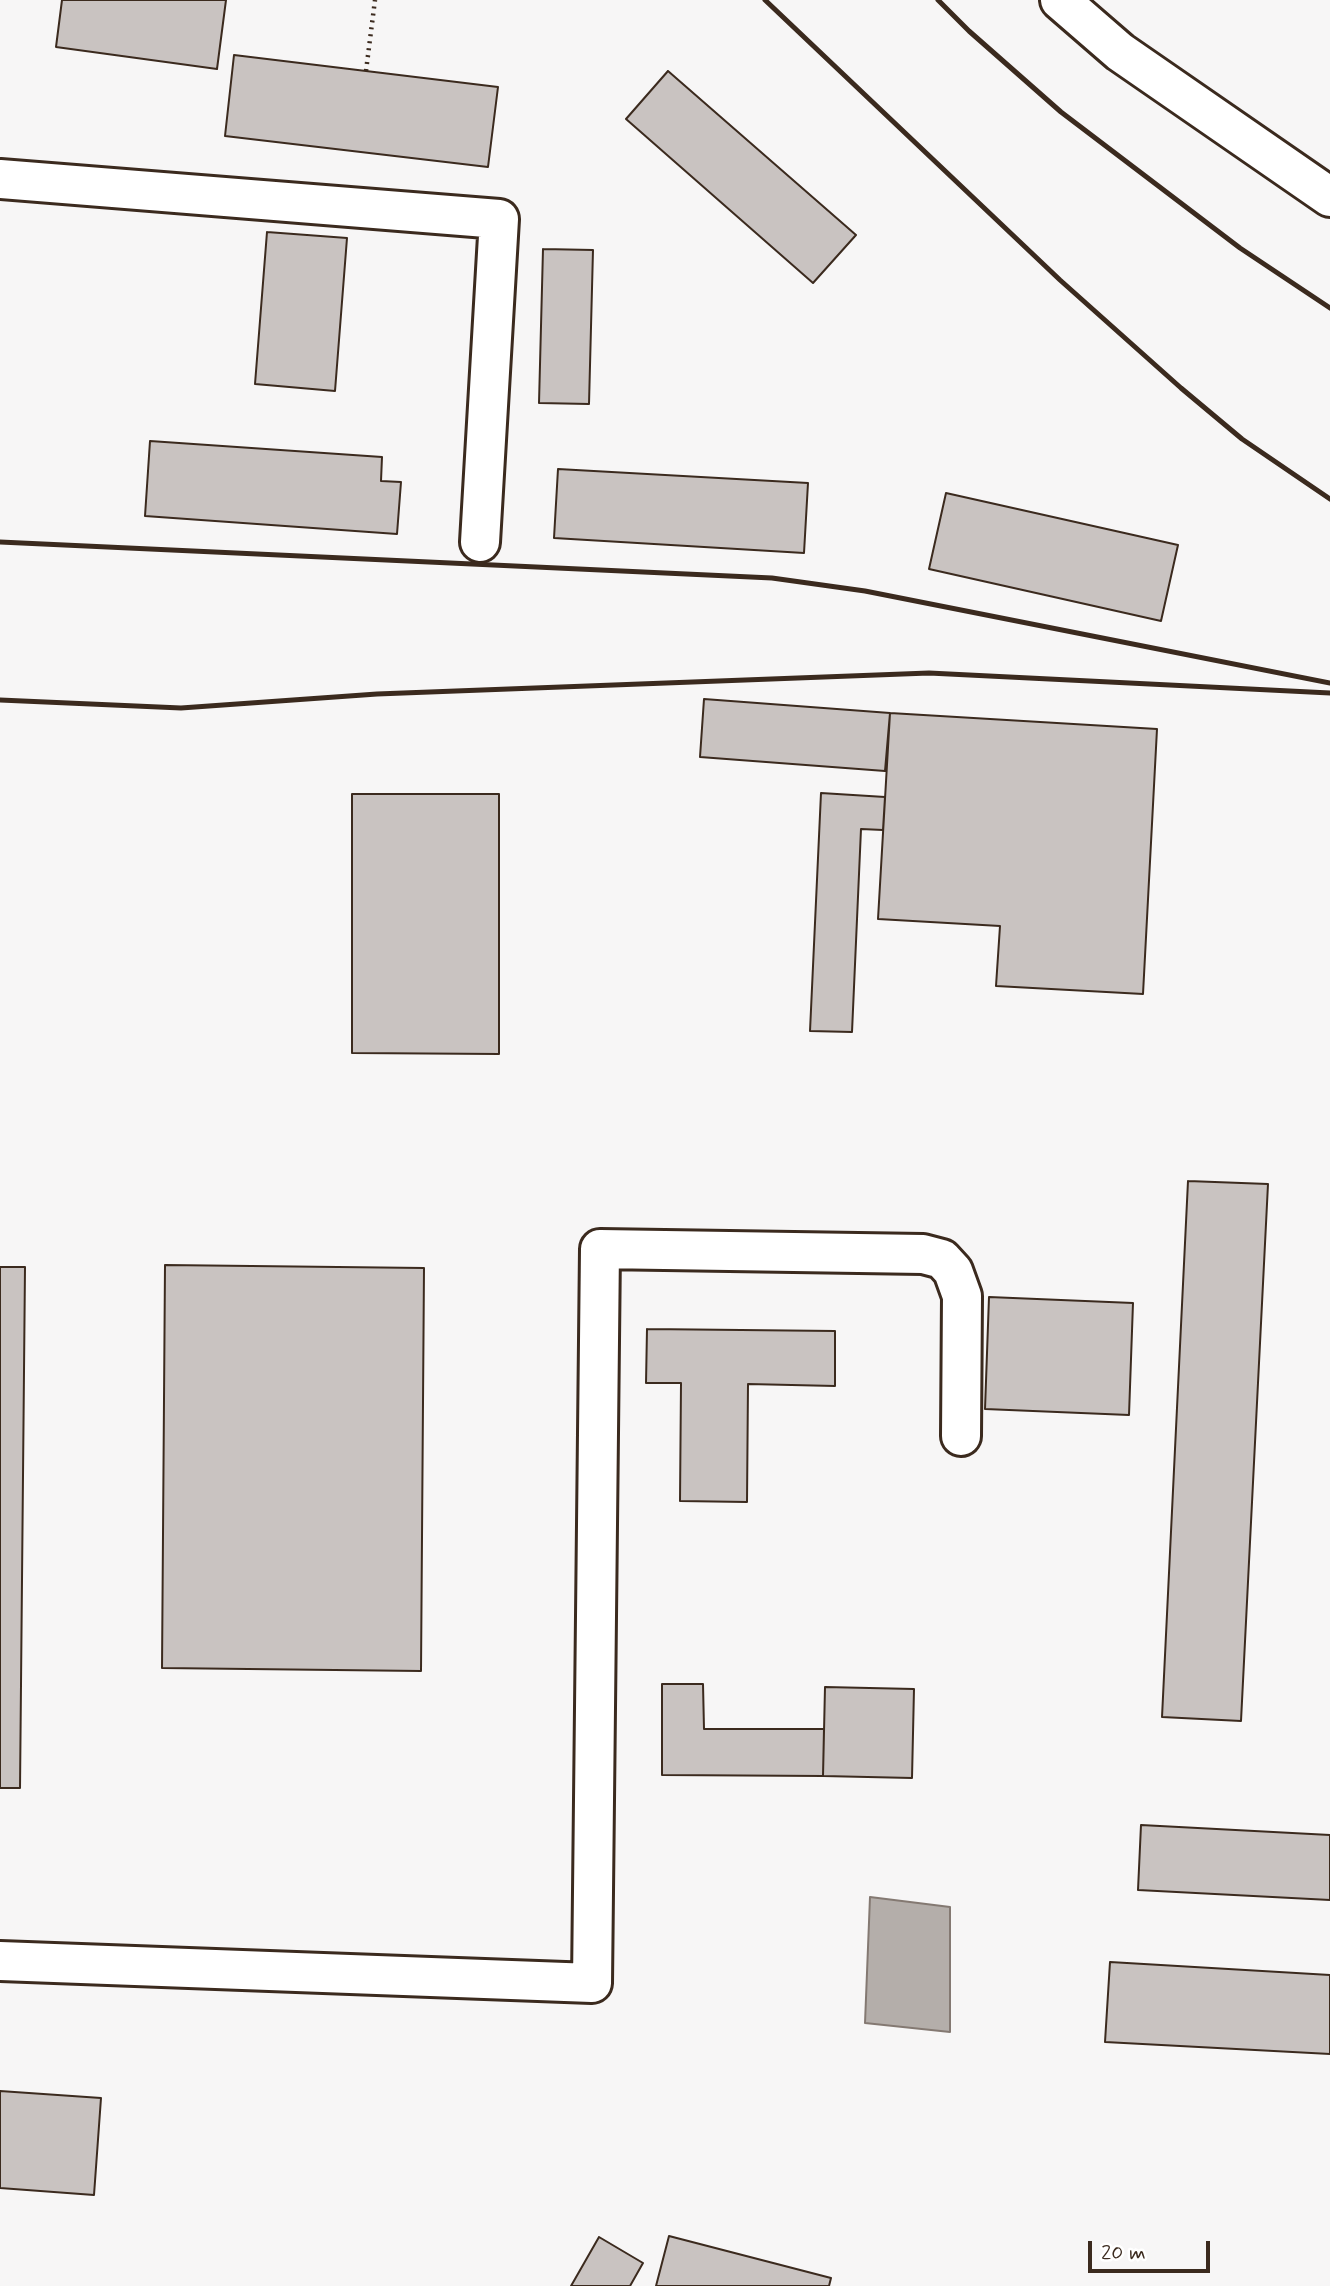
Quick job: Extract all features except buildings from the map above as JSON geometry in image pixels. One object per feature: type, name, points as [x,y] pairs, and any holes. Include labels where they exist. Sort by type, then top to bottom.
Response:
[{"type":"street","points":[[1060,0],[1120,52],[1330,197]]},
{"type":"street","points":[[0,179],[499,219],[480,542]]},
{"type":"street","points":[[0,1961],[592,1983],[600,1248],[923,1254],[942,1259],[953,1271],[962,1296],[961,1436]]},
{"type":"path","points":[[366,71],[375,0]]},
{"type":"shaded area","points":[[870,1897],[950,1907],[950,2032],[865,2023]]},
{"type":"railway","points":[[765,0],[1060,280],[1181,388],[1242,439],[1330,499]]},
{"type":"railway","points":[[938,0],[1061,112],[1240,248],[1330,308]]},
{"type":"railway","points":[[0,542],[772,578],[865,591],[1330,683]]},
{"type":"railway","points":[[0,700],[181,708],[377,694],[929,673],[1330,693]]}]
